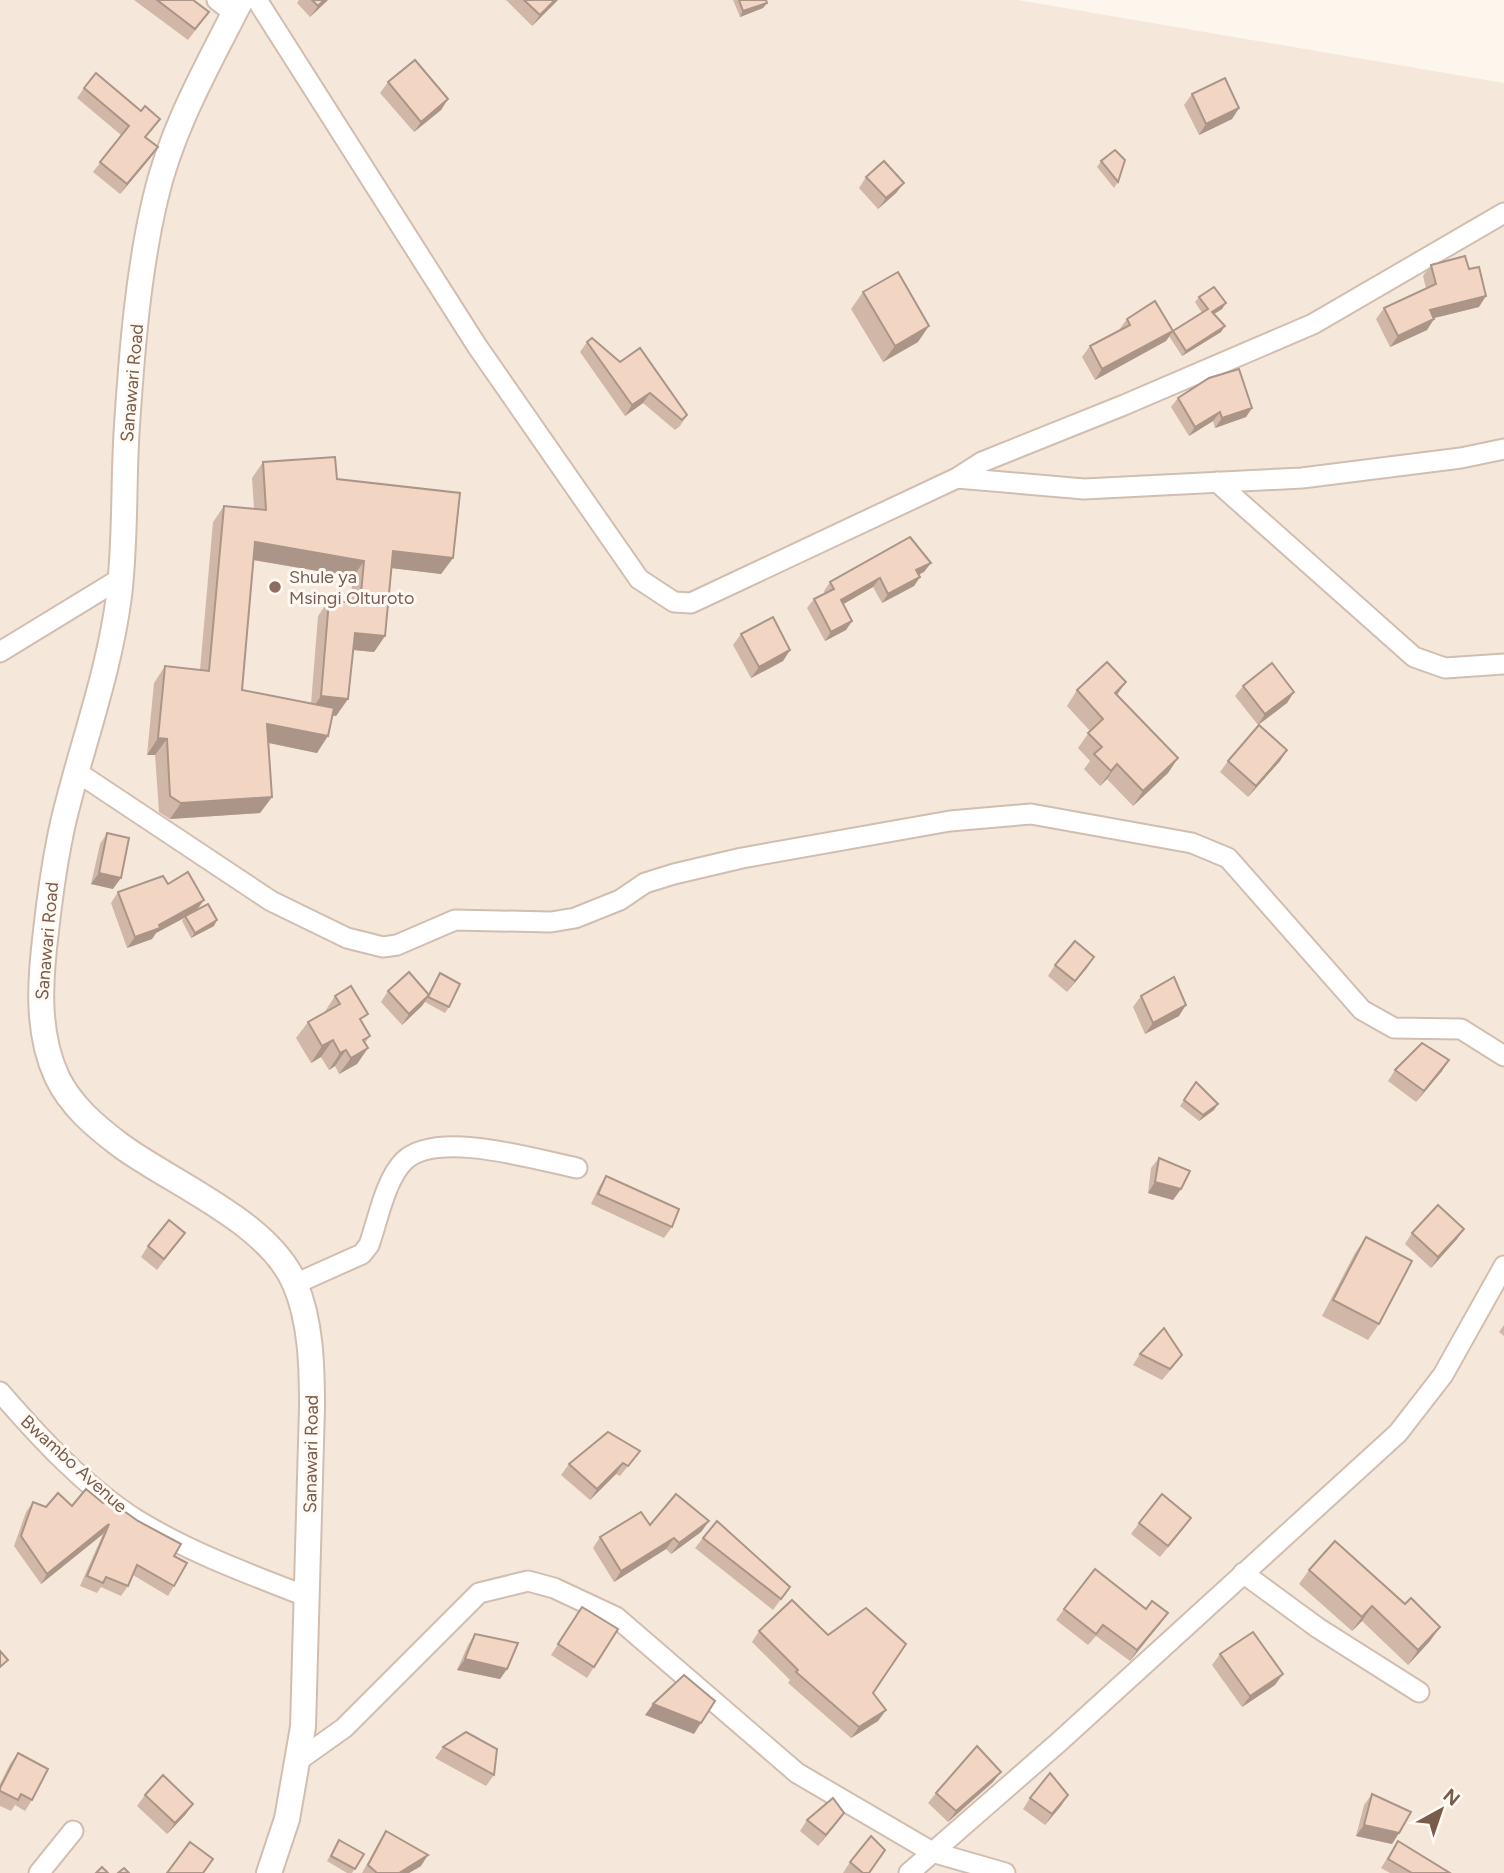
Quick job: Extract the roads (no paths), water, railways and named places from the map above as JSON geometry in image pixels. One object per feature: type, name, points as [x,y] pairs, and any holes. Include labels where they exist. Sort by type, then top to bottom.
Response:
[{"type":"street","points":[[257,0],[477,346],[639,579],[658,594],[674,602],[691,603],[957,478],[982,461],[1124,405],[1314,324],[1504,213]]},
{"type":"street","name":"Sanawari Road","points":[[231,4],[176,132],[155,201],[135,338],[127,426],[121,578],[106,671],[55,860],[41,979],[44,1035],[53,1067],[72,1100],[89,1121],[140,1159],[212,1204],[264,1242],[283,1263],[295,1284],[304,1317],[312,1374],[303,1727],[287,1819],[269,1873]]},
{"type":"street","points":[[957,478],[1084,489],[1301,478],[1504,449]]},
{"type":"street","points":[[1217,482],[1413,657],[1445,668],[1504,664]]},
{"type":"street","points":[[0,652],[121,578]]},
{"type":"street","points":[[77,772],[271,901],[347,938],[383,947],[397,945],[455,920],[551,922],[575,918],[620,900],[645,883],[674,874],[742,858],[950,821],[1031,814],[1192,842],[1228,858],[1362,1010],[1394,1028],[1461,1029],[1504,1056]]},
{"type":"street","points":[[295,1284],[362,1254],[369,1245],[394,1176],[405,1160],[420,1153],[444,1147],[488,1150],[577,1168]]},
{"type":"street","points":[[909,1873],[1059,1742],[1398,1433],[1443,1376],[1504,1266]]},
{"type":"street","name":"Bwambo Avenue","points":[[0,1392],[33,1429],[86,1479],[135,1518],[220,1563],[307,1597]]},
{"type":"street","points":[[1244,1573],[1318,1628],[1419,1692]]},
{"type":"street","points":[[299,1760],[344,1728],[479,1593],[528,1581],[554,1588],[616,1617],[796,1773],[932,1852],[1006,1873]]},
{"type":"street","points":[[39,1873],[73,1831]]},
{"type":"place","name":"Shule ya Msingi Olturoto","points":[[275,587]]}]
